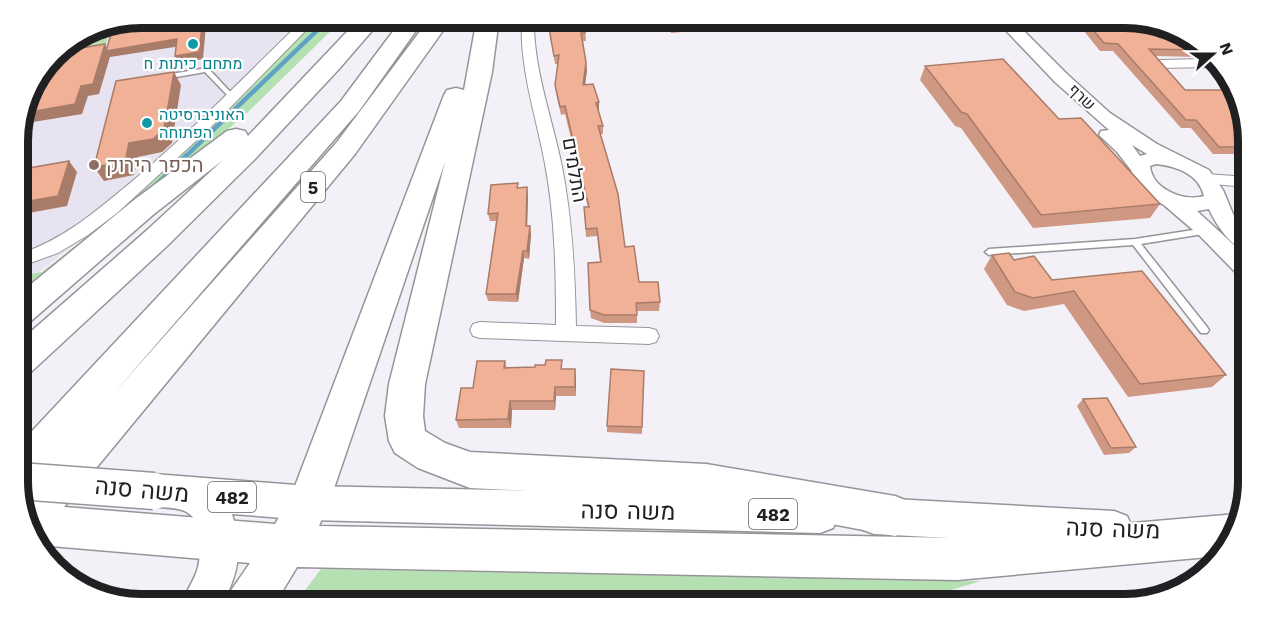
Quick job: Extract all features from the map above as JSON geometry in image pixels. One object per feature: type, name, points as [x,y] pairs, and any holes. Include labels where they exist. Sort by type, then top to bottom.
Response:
[{"type":"highway","points":[[28,322],[143,225],[354,28]]},
{"type":"highway","points":[[28,354],[169,228],[251,149],[331,66],[363,28]]},
{"type":"highway","name":"5","points":[[28,463],[350,106],[407,28]]},
{"type":"highway","name":"5","points":[[34,513],[346,148],[435,28]]},
{"type":"highway","points":[[255,594],[286,546],[309,503],[362,363],[462,76],[484,28]]},
{"type":"highway","points":[[487,28],[480,72],[407,384],[404,416],[408,441],[432,456],[470,471],[706,482],[896,516]]},
{"type":"highway","points":[[29,304],[144,207],[227,146]]},
{"type":"highway","points":[[38,525],[220,538],[286,546],[957,559],[1224,535]]},
{"type":"main road","name":"משה סנה","points":[[28,482],[309,503],[896,516],[1041,527],[1225,534]]},
{"type":"main road","points":[[191,494],[212,511],[220,538],[217,574],[206,594]]},
{"type":"street","points":[[29,257],[53,246],[89,225],[172,156],[302,28]]},
{"type":"street","name":"התלמים","points":[[526,28],[563,225],[566,332]]},
{"type":"street","name":"שרף","points":[[995,28],[1068,102],[1124,148],[1139,167],[1144,181],[1167,198]]},
{"type":"street","name":"שרף","points":[[1012,28],[1094,108],[1142,143],[1189,167],[1206,179]]},
{"type":"street","points":[[1160,64],[1183,64]]},
{"type":"street","points":[[1139,167],[1143,161],[1149,159],[1175,160]]},
{"type":"street","points":[[1206,179],[1238,181]]},
{"type":"street","points":[[1206,179],[1214,191],[1215,199],[1224,218],[1238,233]]},
{"type":"street","points":[[1167,198],[1202,206],[1215,199]]},
{"type":"street","points":[[1167,198],[1208,231],[1238,261]]},
{"type":"street","points":[[480,330],[649,336]]},
{"type":"lane","points":[[155,79],[207,70],[232,97]]},
{"type":"lane","points":[[989,252],[1135,242],[1208,231]]},
{"type":"lane","points":[[1135,242],[1204,330]]},
{"type":"shaded area","name":"הכפר הירוק","points":[[305,28],[137,197],[29,280],[29,134],[32,112],[37,98],[57,67],[85,44],[98,37],[127,29]]},
{"type":"green space","points":[[305,28],[334,28],[248,112],[157,191],[29,294],[29,274],[42,272],[137,197]]},
{"type":"green space","points":[[109,34],[102,55],[62,62],[85,44]]},
{"type":"green space","points":[[321,569],[981,581],[938,594],[302,594]]},
{"type":"building","points":[[202,28],[199,52],[175,56],[177,39],[106,51],[111,33],[127,29]]},
{"type":"building","points":[[550,28],[585,28],[585,33],[581,33],[586,62],[583,85],[593,84],[599,102],[596,103],[603,126],[598,126],[618,194],[625,247],[634,246],[639,282],[658,282],[660,302],[636,303],[637,315],[604,315],[590,310],[588,263],[601,262],[597,228],[586,229],[584,207],[589,207],[565,106],[560,107],[555,85],[559,55],[554,56]]},
{"type":"building","points":[[671,28],[694,28],[672,30]]},
{"type":"building","points":[[1091,28],[1140,29],[1162,35],[1183,45],[1183,50],[1149,49],[1185,90],[1226,90],[1235,112],[1238,147],[1219,147],[1196,120],[1186,120],[1118,44],[1104,43]]},
{"type":"building","points":[[105,44],[93,84],[81,86],[75,104],[32,112],[48,79],[57,67],[78,49]]},
{"type":"building","points":[[1003,59],[1059,119],[1081,118],[1160,204],[1041,215],[967,114],[961,112],[925,66]]},
{"type":"building","name":"האוניברסיטה הפתוחה","points":[[174,72],[164,129],[153,139],[129,143],[125,162],[94,167],[116,81]]},
{"type":"building","points":[[69,161],[58,196],[29,201],[29,168]]},
{"type":"building","points":[[518,183],[517,188],[527,187],[526,226],[530,226],[527,251],[523,251],[516,294],[486,294],[498,213],[488,214],[491,185]]},
{"type":"building","points":[[1009,253],[1014,260],[1034,256],[1052,280],[1142,271],[1226,375],[1140,384],[1074,291],[1033,298],[1015,292],[992,255]]},
{"type":"building","points":[[546,360],[562,360],[561,369],[575,369],[575,387],[555,387],[554,401],[510,401],[508,419],[456,420],[461,388],[473,388],[477,361],[505,361],[504,368],[535,367],[535,365],[545,365]]},
{"type":"building","points":[[611,369],[644,371],[642,427],[607,426]]},
{"type":"building","points":[[1107,398],[1136,447],[1111,448],[1083,399]]},
{"type":"waterway","points":[[185,157],[320,28]]},
{"type":"waterway","points":[[155,186],[186,156]]},
{"type":"place","name":"מתחם כיתות ח","points":[[193,44]]},
{"type":"place","name":"האוניברסיטה הפתוחה","points":[[147,123]]},
{"type":"place","name":"הכפר הירוק","points":[[94,165]]}]
